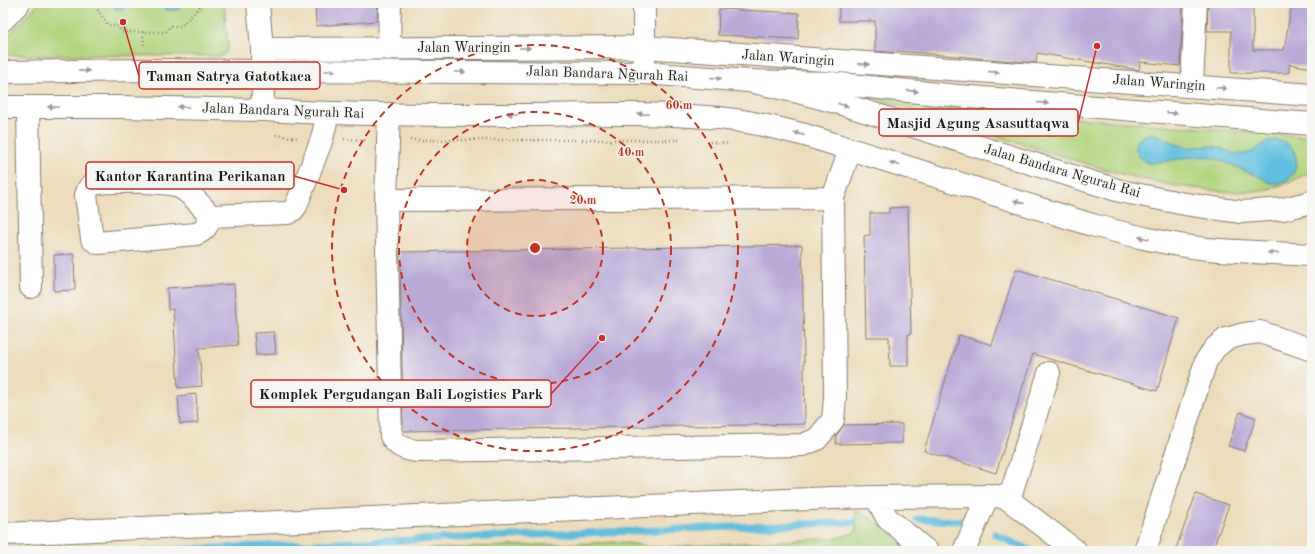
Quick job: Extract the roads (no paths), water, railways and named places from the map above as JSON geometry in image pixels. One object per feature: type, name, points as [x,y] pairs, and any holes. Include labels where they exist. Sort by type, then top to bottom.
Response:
[{"type":"main road","points":[[3,20],[19,3]]},
{"type":"main road","points":[[258,3],[262,49],[264,110]]},
{"type":"main road","points":[[390,3],[390,49]]},
{"type":"main road","points":[[644,3],[644,73]]},
{"type":"main road","points":[[1192,85],[1196,3]]},
{"type":"main road","name":"Jalan Waringin","points":[[262,49],[644,48],[1192,85],[1312,95]]},
{"type":"main road","points":[[830,83],[831,61]]},
{"type":"main road","name":"Jalan Bandara Ngurah Rai","points":[[3,72],[145,70],[644,73],[749,81],[842,104],[1120,191],[1185,204],[1241,212],[1283,209],[1312,202]]},
{"type":"main road","points":[[749,81],[830,83],[958,96],[1312,124]]},
{"type":"main road","name":"Jalan Bandara Ngurah Rai","points":[[3,107],[183,107],[328,113],[625,114],[720,118],[766,125],[805,135],[1092,225],[1136,236],[1176,245],[1208,249],[1312,255]]},
{"type":"main road","points":[[28,107],[30,287]]},
{"type":"main road","points":[[211,216],[208,225],[202,232],[196,234],[98,243],[92,239],[86,196],[91,185],[102,182],[169,184],[177,186],[188,192],[211,216],[288,213],[296,206],[322,139],[328,113]]},
{"type":"main road","points":[[389,114],[386,200],[391,436],[395,444],[405,449],[416,451],[803,445],[817,439],[833,420],[835,397],[833,198],[850,150]]},
{"type":"main road","points":[[386,200],[833,198]]},
{"type":"main road","points":[[1144,551],[1206,362],[1215,348],[1226,339],[1244,334],[1260,332],[1312,350]]},
{"type":"main road","points":[[1009,500],[1048,373]]},
{"type":"main road","points":[[964,551],[988,495]]},
{"type":"main road","points":[[3,534],[833,498],[988,495],[998,496],[1009,500],[1076,551]]},
{"type":"main road","points":[[876,497],[888,518],[927,551]]},
{"type":"water","points":[[111,3],[128,3],[123,9],[115,9]]},
{"type":"water","points":[[128,3],[185,3],[178,10],[165,10],[160,4]]},
{"type":"water","points":[[1151,133],[1185,147],[1214,146],[1240,154],[1249,153],[1267,142],[1276,140],[1282,141],[1288,144],[1295,153],[1295,170],[1292,176],[1287,180],[1280,183],[1274,183],[1226,162],[1211,158],[1193,157],[1148,163],[1142,160],[1139,156],[1136,151],[1136,146],[1140,138]]},
{"type":"waterway","points":[[917,519],[959,521]]},
{"type":"waterway","points":[[143,551],[854,522]]},
{"type":"waterway","points":[[995,534],[1031,551]]},
{"type":"place","name":"Taman Satrya Gatotkaca","points":[[123,22]]},
{"type":"place","name":"Masjid Agung Asasuttaqwa","points":[[1097,46]]},
{"type":"place","name":"Kantor Karantina Perikanan","points":[[344,190]]},
{"type":"place","name":"Komplek Pergudangan Bali Logistics Park","points":[[602,338]]}]
